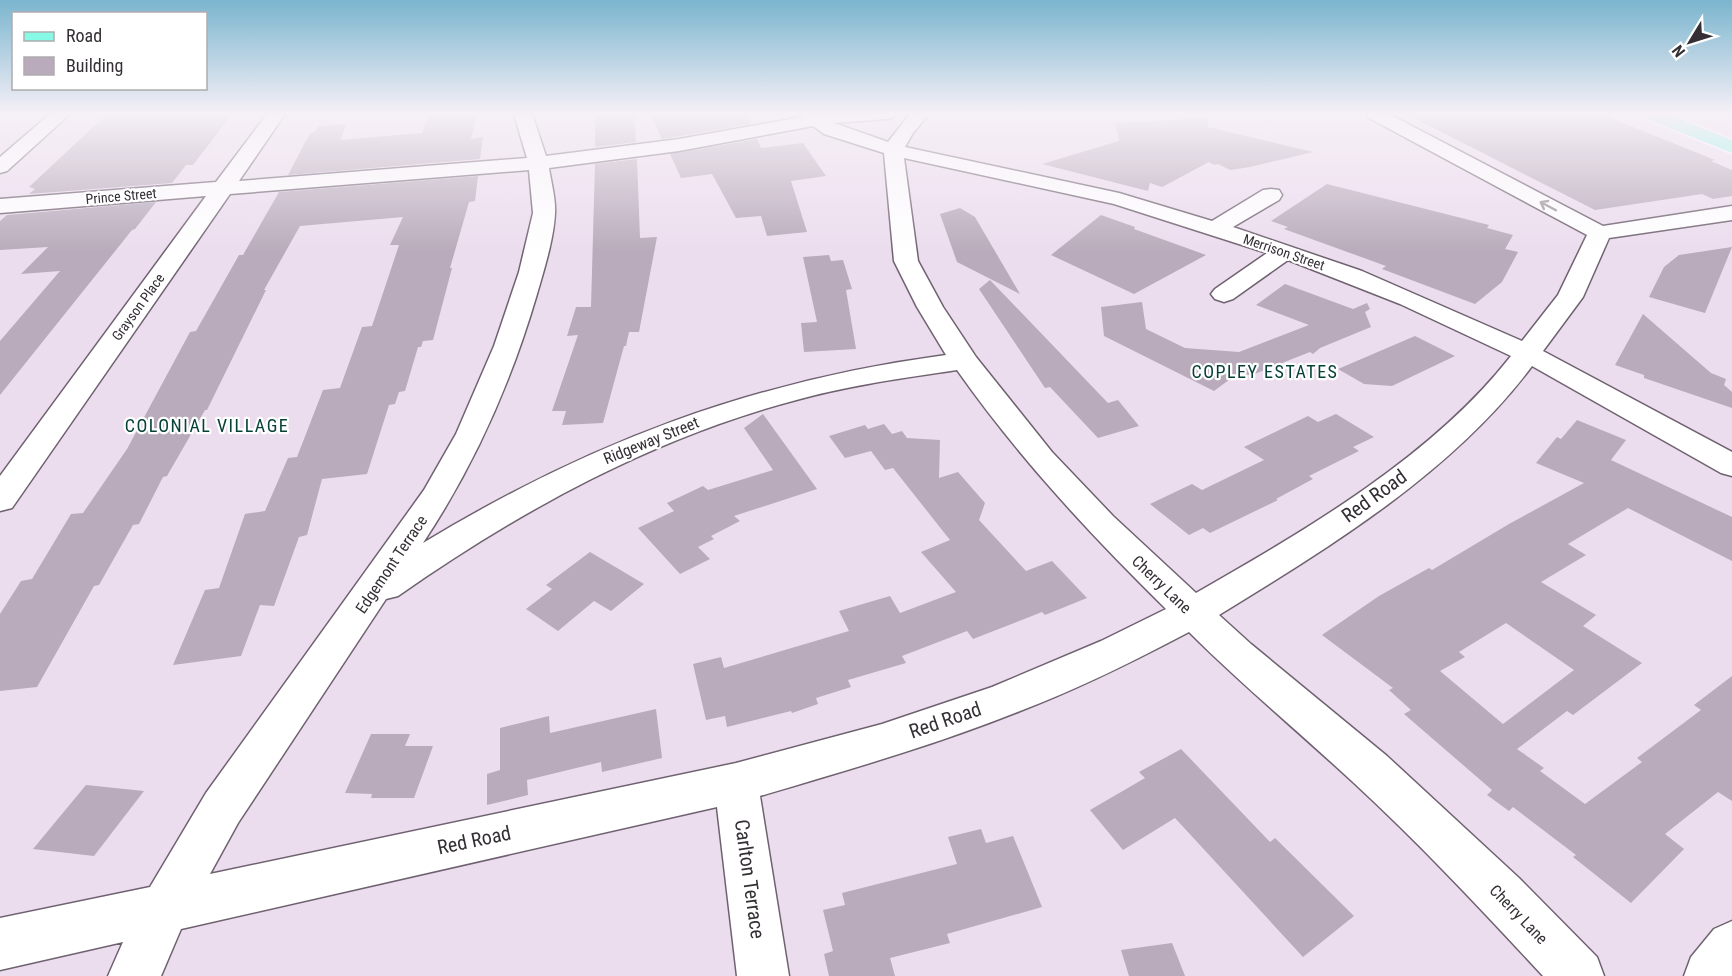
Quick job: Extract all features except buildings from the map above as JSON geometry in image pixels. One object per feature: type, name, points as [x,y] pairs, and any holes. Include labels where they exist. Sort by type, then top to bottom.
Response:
[{"type":"street","name":"Grayson Place","points":[[0,500],[244,160]]},
{"type":"street","name":"Edgemont Terrace","points":[[134,976],[165,908],[222,808],[438,495],[471,434],[508,346],[531,272],[544,213],[537,160]]},
{"type":"street","name":"Prince Street","points":[[0,206],[565,160]]},
{"type":"street","name":"Cherry Lane","points":[[894,160],[906,261],[930,307],[964,361],[1041,459],[1101,524],[1192,613],[1371,770],[1502,895],[1578,976]]},
{"type":"street","name":"Merrison Street","points":[[937,160],[1119,199],[1285,251],[1409,299],[1528,354],[1610,396],[1732,466]]},
{"type":"street","points":[[1461,160],[1600,233],[1732,213]]},
{"type":"street","points":[[1216,228],[1272,195]]},
{"type":"street","name":"Red Road","points":[[0,944],[736,783],[882,742],[1006,699],[1115,652],[1192,613],[1290,555],[1377,496],[1446,440],[1500,389],[1528,354],[1570,297],[1600,233]]},
{"type":"street","points":[[1224,294],[1285,251]]},
{"type":"street","name":"Ridgeway Street","points":[[369,597],[429,555],[508,507],[633,445],[705,418],[794,392],[894,370],[964,361]]},
{"type":"street","name":"Carlton Terrace","points":[[736,783],[763,976]]},
{"type":"street","points":[[1710,976],[1732,947]]},
{"type":"district","name":"COPLEY ESTATES","points":[[1265,372]]},
{"type":"district","name":"COLONIAL VILLAGE","points":[[207,426]]}]
